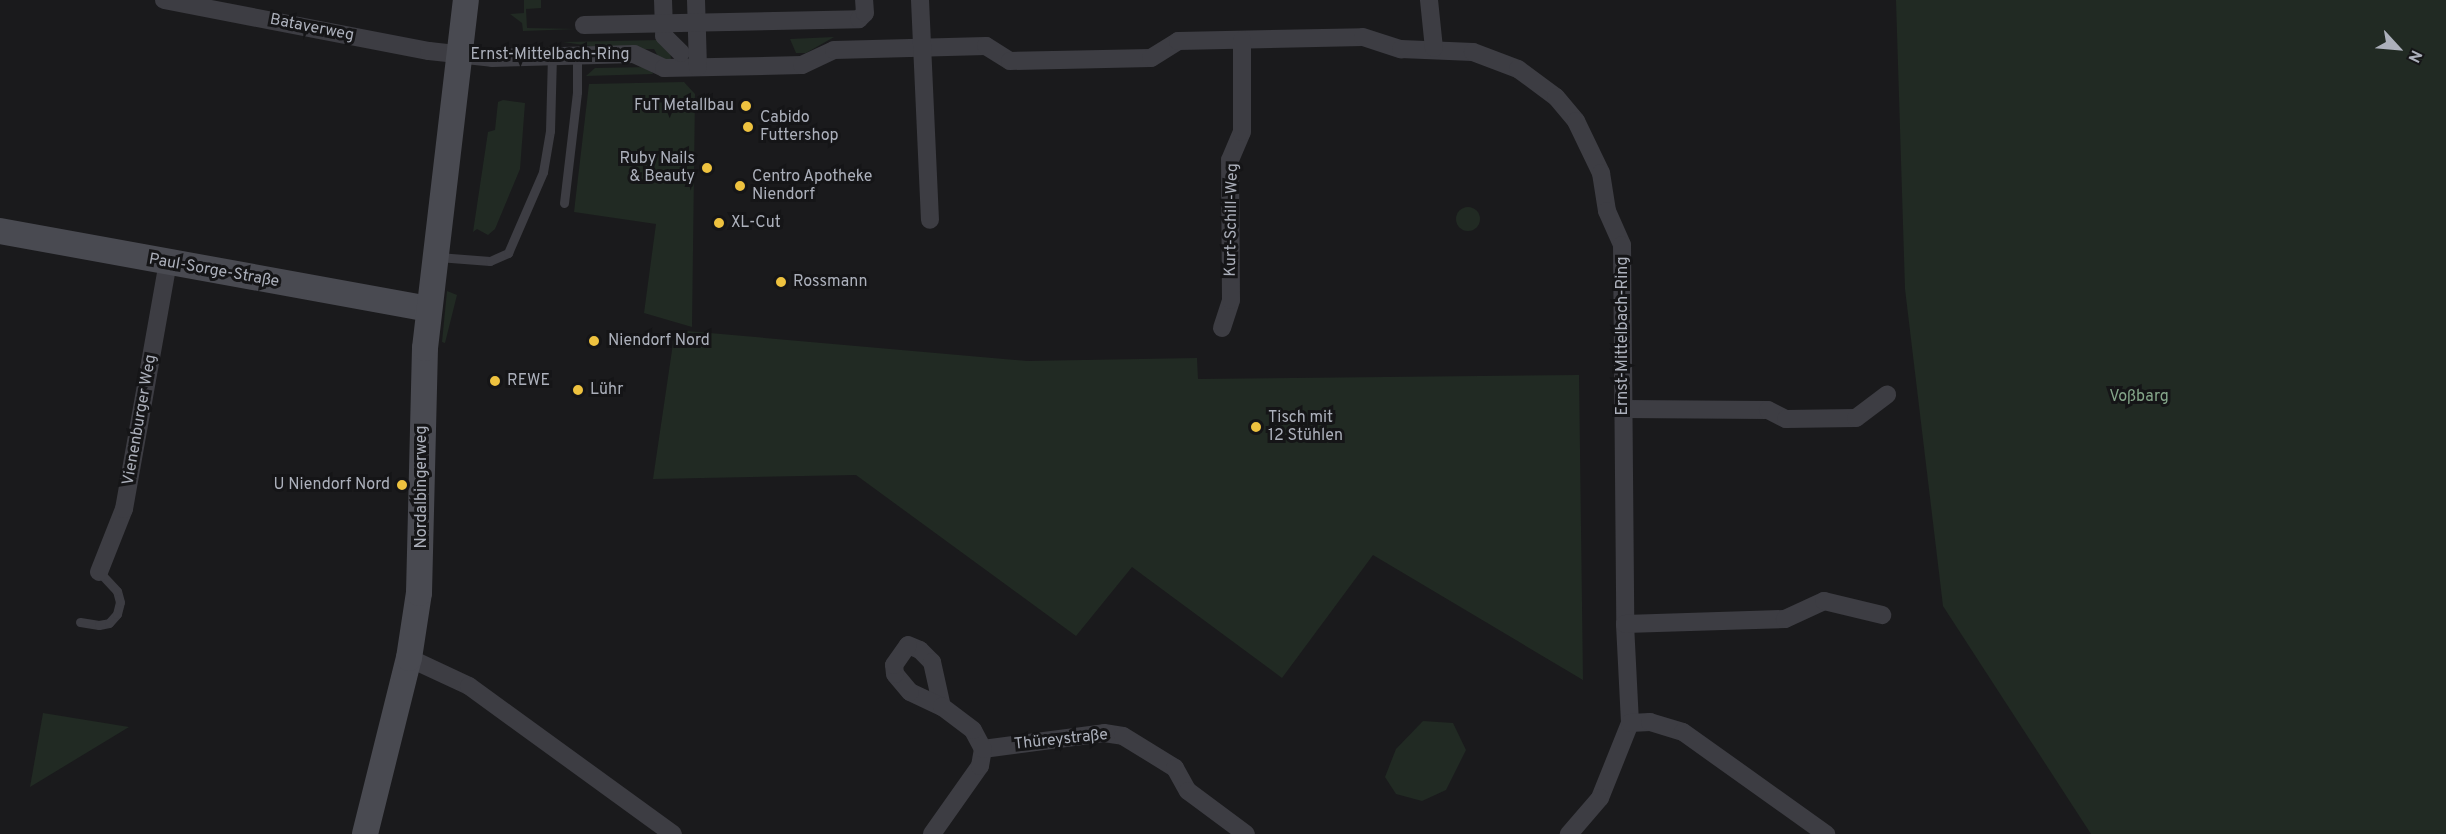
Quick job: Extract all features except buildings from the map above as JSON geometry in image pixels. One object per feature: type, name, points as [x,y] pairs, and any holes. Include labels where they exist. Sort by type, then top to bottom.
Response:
[{"type":"street","name":"Bataverweg","points":[[164,0],[460,54]]},
{"type":"street","name":"Nordalbingerweg","points":[[364,834],[409,658],[422,553],[423,366],[466,0]]},
{"type":"street","points":[[663,0],[664,36],[685,56],[697,22],[696,0]]},
{"type":"street","points":[[584,25],[859,19],[865,13],[864,0]]},
{"type":"street","points":[[920,0],[930,220]]},
{"type":"street","points":[[1429,0],[1434,48]]},
{"type":"street","name":"Ernst-Mittelbach-Ring","points":[[460,54],[552,57],[634,54],[664,68],[685,56],[802,65],[834,50],[986,46],[1010,61],[1151,58],[1178,41],[1363,37],[1401,49],[1434,48],[1473,52],[1518,69],[1556,98],[1590,145],[1601,172],[1607,211],[1622,245],[1625,624],[1630,723],[1600,798],[1569,834]]},
{"type":"street","name":"Kurt-Schill-Weg","points":[[1222,328],[1231,300],[1230,160],[1242,132],[1242,40]]},
{"type":"street","name":"Paul-Sorge-Straße","points":[[0,231],[429,309]]},
{"type":"street","name":"Vienenburger Weg","points":[[99,573],[124,509],[168,263]]},
{"type":"street","points":[[1624,410],[1768,410],[1786,419],[1856,418],[1887,395]]},
{"type":"street","points":[[1625,624],[1785,619],[1824,601],[1882,615]]},
{"type":"street","points":[[409,658],[469,686],[673,834]]},
{"type":"street","points":[[932,834],[980,766],[983,749],[973,730],[942,707]]},
{"type":"street","points":[[1630,723],[1650,722],[1683,732],[1826,834]]},
{"type":"street","name":"Thüreystraße","points":[[983,749],[1104,733],[1123,736],[1175,768],[1188,791],[1246,834]]},
{"type":"lane","points":[[564,203],[577,92],[577,56]]},
{"type":"lane","points":[[435,256],[490,261],[508,253],[543,172],[550,131],[552,57]]},
{"type":"lane","points":[[80,622],[99,625],[109,623],[117,614],[120,602],[117,591],[99,573]]},
{"type":"green space","points":[[524,0],[541,0],[541,8],[526,9],[527,28],[576,29],[523,31],[522,23],[510,14],[524,13]]},
{"type":"green space","name":"Voßbarg","points":[[1896,0],[2446,0],[2446,834],[2091,834],[1943,606],[1905,289]]},
{"type":"green space","points":[[834,37],[806,53],[796,53],[790,39]]},
{"type":"green space","points":[[660,40],[670,46],[671,61],[659,58],[654,49],[611,49],[563,42]]},
{"type":"green space","points":[[650,67],[653,74],[586,76],[595,68]]},
{"type":"green space","points":[[684,82],[695,94],[692,327],[644,313],[656,224],[574,212],[589,84]]},
{"type":"green space","points":[[503,100],[525,103],[520,169],[495,229],[488,235],[477,229],[473,232],[488,132],[495,130],[498,102]]},
{"type":"green space","points":[[1468,207],[1476,211],[1480,219],[1476,227],[1468,231],[1460,227],[1456,219],[1460,211]]},
{"type":"green space","points":[[447,291],[457,295],[445,343],[442,342]]},
{"type":"green space","points":[[675,330],[1027,361],[1197,358],[1198,379],[1579,375],[1583,680],[1373,555],[1282,678],[1132,567],[1076,636],[856,475],[653,479]]},
{"type":"green space","points":[[43,713],[129,727],[30,787]]},
{"type":"green space","points":[[1423,721],[1453,723],[1466,750],[1446,790],[1422,801],[1396,794],[1385,777],[1396,749]]},
{"type":"place","name":"FuT Metallbau","points":[[746,106]]},
{"type":"place","name":"Cabido Futtershop","points":[[748,127]]},
{"type":"place","name":"Ruby Nails & Beauty","points":[[707,168]]},
{"type":"place","name":"Centro Apotheke Niendorf","points":[[740,186]]},
{"type":"place","name":"XL-Cut","points":[[719,223]]},
{"type":"place","name":"Rossmann","points":[[781,282]]},
{"type":"place","name":"Niendorf Nord","points":[[594,341]]},
{"type":"place","name":"REWE","points":[[495,381]]},
{"type":"place","name":"Lühr","points":[[578,390]]},
{"type":"place","name":"Tisch mit 12 Stühlen","points":[[1256,427]]},
{"type":"place","name":"U Niendorf Nord","points":[[402,485]]}]
